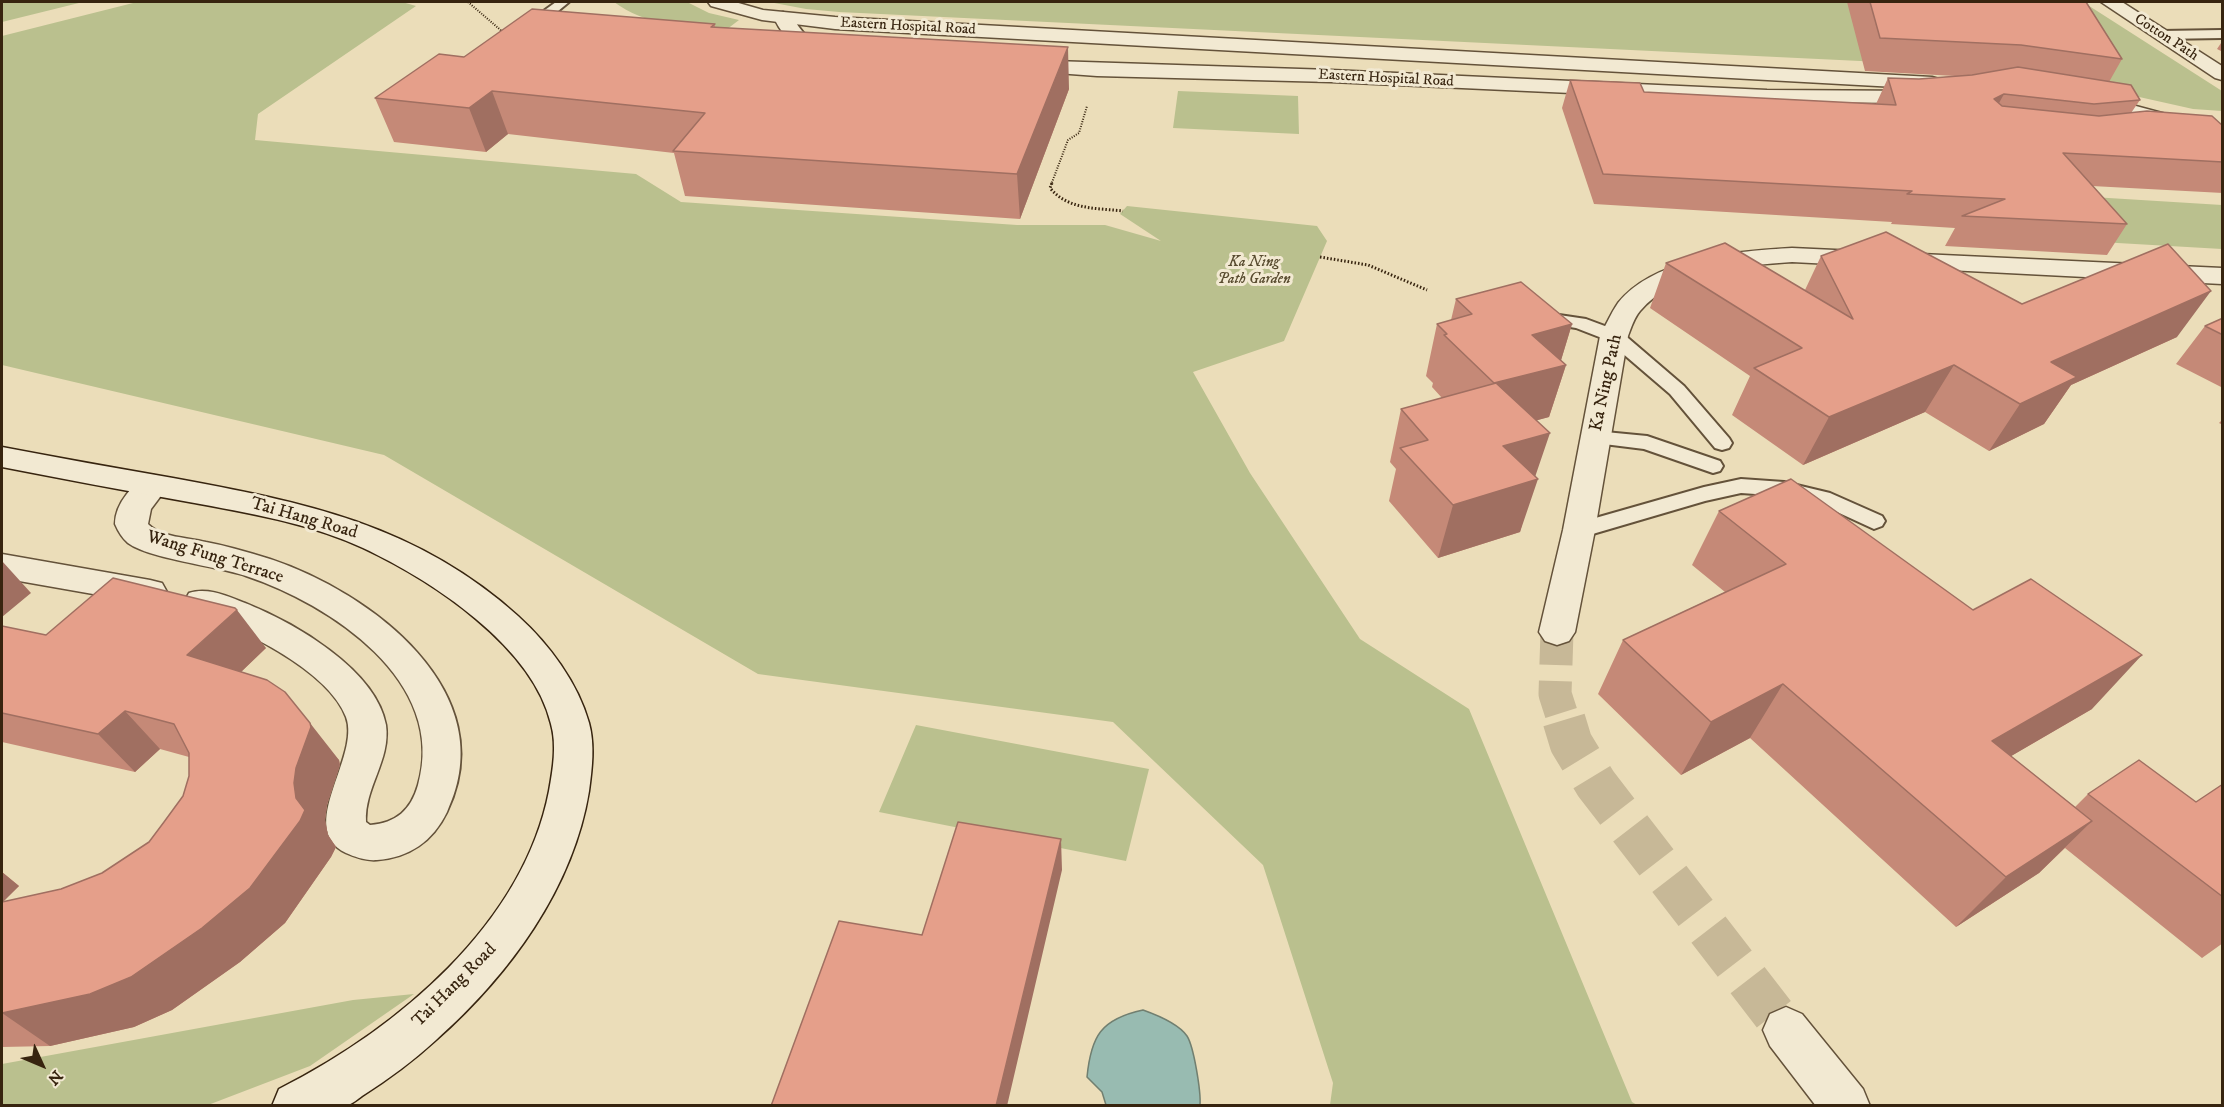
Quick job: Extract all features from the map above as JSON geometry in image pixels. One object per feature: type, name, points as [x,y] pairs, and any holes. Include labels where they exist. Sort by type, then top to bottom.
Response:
[{"type":"street","name":"Eastern Hospital Road","points":[[717,2],[743,11],[835,23],[1951,90],[1905,99],[1767,96],[1331,76],[1098,70],[1004,65]]},
{"type":"street","name":"Cotton Path","points":[[2110,2],[2223,74]]},
{"type":"street","name":"Eastern Hospital Road","points":[[783,18],[791,35],[802,43],[817,50],[845,55]]},
{"type":"street","points":[[2070,97],[2150,122],[2223,135]]},
{"type":"street","name":"Ka Ning Path","points":[[1557,632],[1579,531],[1614,336],[1629,307],[1657,285],[1695,268],[1741,258],[1792,255],[2223,276]]},
{"type":"street","name":"Tai Hang Road","points":[[2,457],[230,499],[339,526],[385,544],[429,567],[471,595],[501,622],[537,660],[557,690],[571,725],[572,766],[566,811],[552,854],[526,904],[487,959],[434,1011],[384,1052],[328,1091],[296,1106]]},
{"type":"street","name":"Wang Fung Terrace","points":[[2,566],[212,604],[248,618],[302,649],[346,688],[363,711],[367,728],[364,765],[350,797],[346,816],[347,828],[364,842],[380,844],[397,839],[411,830],[431,806],[437,792],[442,749],[435,711],[417,677],[387,643],[343,608],[318,594],[235,560],[161,544],[134,531],[131,521],[135,508],[153,485]]},
{"type":"street","points":[[1786,1030],[1846,1106]]},
{"type":"lane","points":[[558,25],[535,23],[562,2]]},
{"type":"lane","points":[[2162,35],[2223,34]]},
{"type":"lane","points":[[1518,319],[1540,317],[1580,323],[1614,336],[1677,390],[1722,443]]},
{"type":"lane","points":[[1595,437],[1647,442],[1713,466]]},
{"type":"lane","points":[[1579,531],[1704,494],[1741,486],[1784,489],[1830,500],[1874,521]]},
{"type":"path","points":[[1079,133],[1068,140],[1050,188],[1056,197],[1076,206],[1123,210]]},
{"type":"path","points":[[1320,256],[1368,265],[1427,290]]},
{"type":"green space","points":[[2,2],[83,2],[2,22]]},
{"type":"green space","name":"Ka Ning Path Garden","points":[[137,2],[402,2],[416,6],[258,114],[255,140],[636,174],[681,202],[1017,225],[1105,225],[1161,241],[1120,214],[1127,206],[1317,226],[1327,241],[1284,341],[1193,372],[1250,473],[1360,639],[1469,709],[1632,1102],[1637,1105],[1330,1105],[1333,1083],[1263,865],[1113,722],[758,674],[384,455],[2,365],[2,36]]},
{"type":"green space","points":[[614,2],[687,2],[709,13],[739,20],[722,33],[694,29],[652,21]]},
{"type":"green space","points":[[769,2],[2083,2],[2222,91],[2222,111],[2193,109],[2081,84],[1881,62],[839,12]]},
{"type":"green space","points":[[1178,91],[1298,96],[1299,134],[1173,128]]},
{"type":"green space","points":[[2060,195],[2222,205],[2222,249],[2100,242]]},
{"type":"green space","points":[[916,725],[1149,769],[1126,861],[879,812]]},
{"type":"green space","points":[[414,994],[310,1066],[208,1105],[2,1105],[2,1064],[353,1000]]},
{"type":"water","points":[[1143,1010],[1173,1023],[1187,1036],[1196,1070],[1200,1105],[1106,1105],[1102,1092],[1087,1077],[1095,1040],[1101,1032],[1117,1018]]},
{"type":"building","points":[[1870,2],[2086,2],[2122,59],[2021,45],[1880,38]]},
{"type":"building","points":[[532,9],[715,24],[711,27],[1068,47],[1017,174],[673,151],[705,113],[492,91],[469,108],[375,98],[439,54],[464,57]]},
{"type":"building","points":[[2018,67],[2131,85],[2140,100],[2094,104],[2004,94],[1994,99],[2002,106],[2099,116],[2147,111],[2212,116],[2223,126],[2223,162],[2063,153],[2127,224],[1962,216],[2005,199],[1907,194],[1912,191],[1603,174],[1570,80],[1640,83],[1644,92],[1896,105],[1888,78],[1919,79],[1972,75]]},
{"type":"building","points":[[1886,232],[2022,304],[2168,244],[2211,291],[2051,362],[2077,377],[2020,404],[1954,365],[1829,417],[1754,368],[1802,348],[1666,263],[1725,243],[1853,319],[1821,256]]},
{"type":"building","points":[[1521,282],[1572,324],[1532,335],[1566,365],[1494,383],[1444,335],[1447,334],[1437,324],[1472,314],[1456,299]]},
{"type":"building","points":[[2223,318],[2223,335],[2205,326]]},
{"type":"building","points":[[1496,383],[1550,433],[1503,446],[1538,479],[1453,505],[1400,448],[1428,440],[1401,409]]},
{"type":"building","points":[[1791,479],[1973,610],[2031,579],[2142,655],[1992,741],[2092,821],[2006,877],[1783,684],[1711,722],[1623,640],[1786,564],[1719,511]]},
{"type":"building","points":[[113,578],[237,610],[187,655],[267,680],[285,692],[310,723],[311,727],[296,768],[294,783],[296,798],[305,810],[300,821],[250,888],[202,928],[131,977],[90,994],[2,1013],[2,902],[61,889],[102,873],[149,842],[183,796],[189,776],[189,753],[174,724],[125,711],[98,734],[2,713],[2,626],[46,635]]},
{"type":"building","points":[[2139,760],[2196,802],[2223,784],[2223,897],[2088,794]]},
{"type":"building","points":[[958,822],[1061,839],[996,1106],[771,1106],[839,921],[922,935]]},
{"type":"tunnel","points":[[1557,632],[1555,694],[1564,722]]},
{"type":"tunnel","points":[[1564,720],[1571,743],[1596,784],[1786,1030]]}]
